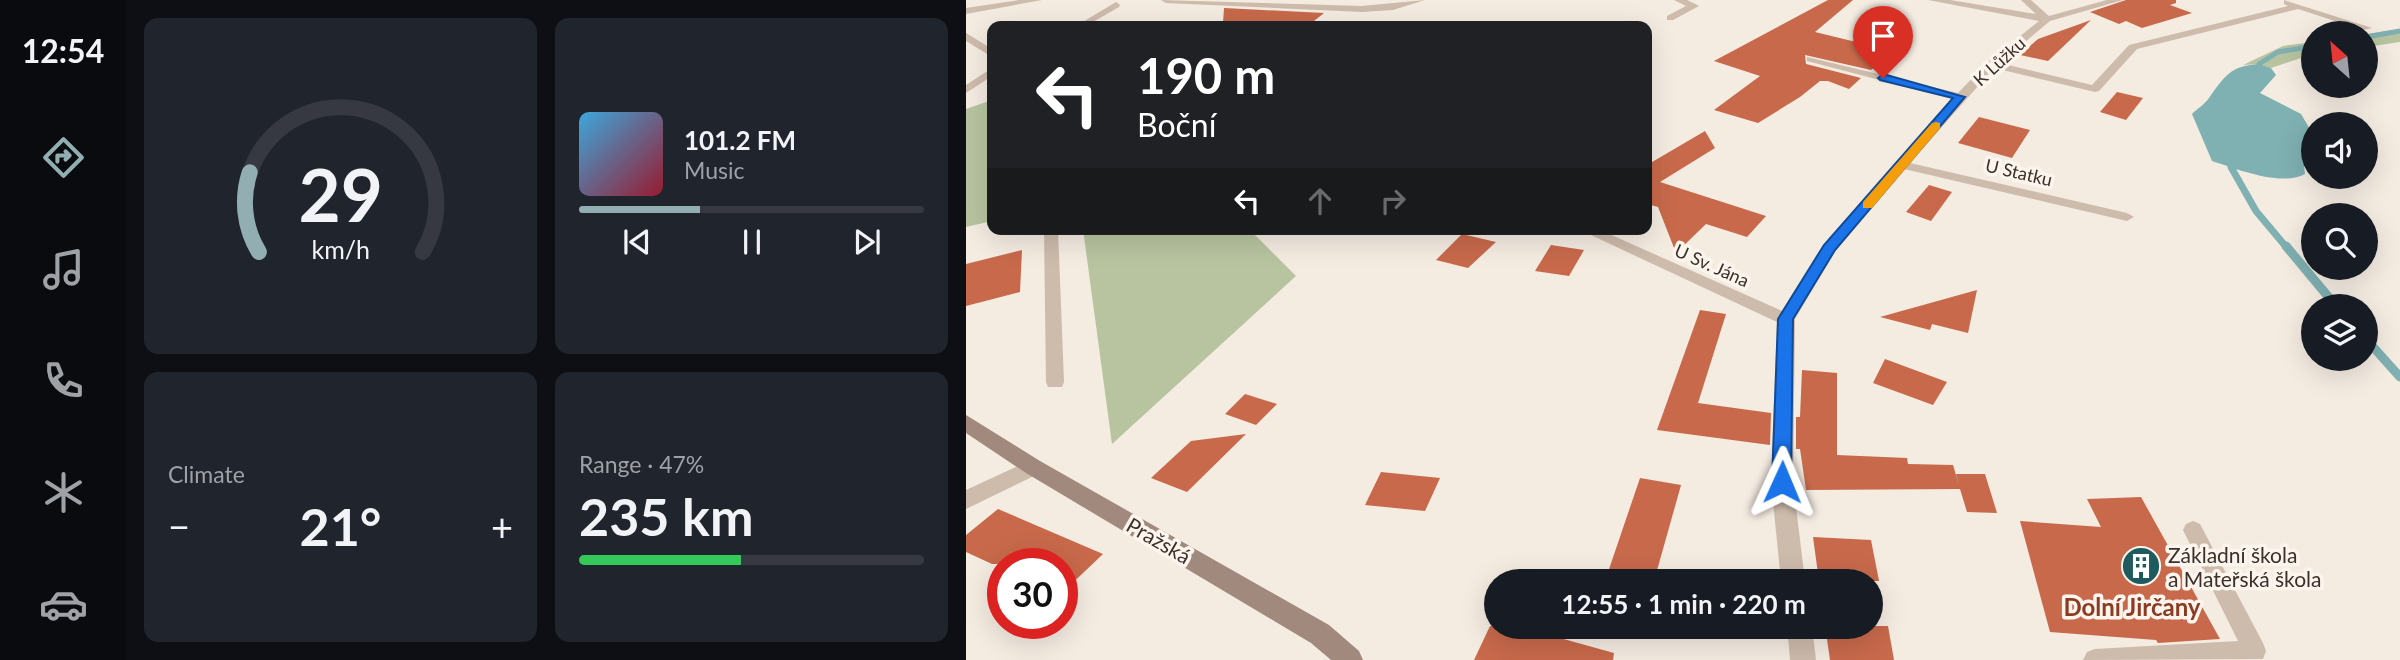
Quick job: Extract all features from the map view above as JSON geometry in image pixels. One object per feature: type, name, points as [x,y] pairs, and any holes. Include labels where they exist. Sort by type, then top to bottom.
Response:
[{"type":"main road","name":"Pražská","points":[[966,423],[1032,467],[1320,634],[1350,660]]},
{"type":"street","points":[[966,11],[1037,0]]},
{"type":"street","points":[[1167,0],[1362,9],[1393,7],[1420,0]]},
{"type":"street","points":[[1670,18],[1694,6],[1679,0]]},
{"type":"street","points":[[1933,0],[2047,19]]},
{"type":"street","points":[[2026,0],[2047,19]]},
{"type":"street","name":"K Lůžku","points":[[1792,569],[1782,482],[1786,319],[1829,248],[1992,64],[2047,19],[2118,0]]},
{"type":"street","points":[[2281,0],[2345,21]]},
{"type":"street","points":[[1992,64],[2095,89],[2133,47],[2298,6]]},
{"type":"street","points":[[966,36],[987,51]]},
{"type":"street","points":[[1811,59],[1960,97]]},
{"type":"street","points":[[966,90],[987,75]]},
{"type":"street","name":"U Statku","points":[[1903,165],[2127,217]]},
{"type":"street","points":[[1051,235],[1055,382]]},
{"type":"street","name":"U Sv. Jána","points":[[1598,235],[1786,319]]},
{"type":"street","points":[[966,500],[1032,467]]},
{"type":"street","points":[[1801,639],[1803,660]]},
{"type":"lane","points":[[1089,21],[1116,5]]},
{"type":"lane","points":[[2095,660],[2255,651],[2193,530]]},
{"type":"green space","points":[[2400,29],[2400,42],[2378,45],[2378,32]]},
{"type":"green space","points":[[2301,44],[2301,58],[2271,68],[2259,64],[2243,65],[2283,46]]},
{"type":"green space","points":[[987,102],[987,222],[966,227],[966,109]]},
{"type":"green space","points":[[1084,235],[1255,235],[1296,276],[1112,444]]},
{"type":"water","points":[[2259,64],[2271,68],[2276,75],[2260,93],[2301,114],[2301,176],[2272,178],[2212,161],[2192,114],[2229,74],[2249,65]]},
{"type":"building","points":[[1828,0],[1853,0],[1815,32],[1893,51],[1871,70],[1805,55],[1806,64],[1861,78],[1849,89],[1828,81],[1820,81],[1758,123],[1714,110],[1760,76],[1714,61]]},
{"type":"building","points":[[2126,0],[2176,0],[2176,3],[2170,5],[2192,13],[2142,28],[2126,21],[2119,24],[2090,12]]},
{"type":"building","points":[[1224,8],[1324,13],[1314,21],[1223,21]]},
{"type":"building","points":[[2091,20],[2048,61],[2020,55],[2038,39]]},
{"type":"building","points":[[2117,92],[2143,98],[2126,120],[2100,112]]},
{"type":"building","points":[[1979,117],[2030,130],[2012,158],[1958,143]]},
{"type":"building","points":[[1705,131],[1715,148],[1660,182],[1766,216],[1747,237],[1706,224],[1676,253],[1658,207],[1652,205],[1652,162]]},
{"type":"building","points":[[1929,185],[1952,192],[1931,221],[1906,212]]},
{"type":"building","points":[[1461,235],[1496,242],[1468,268],[1436,260]]},
{"type":"building","points":[[1551,245],[1584,250],[1569,276],[1535,271]]},
{"type":"building","points":[[1022,250],[1020,292],[966,306],[966,264]]},
{"type":"building","points":[[1977,290],[1968,333],[1932,324],[1930,330],[1880,317]]},
{"type":"building","points":[[1700,310],[1726,314],[1698,403],[1771,413],[1770,445],[1657,430]]},
{"type":"building","points":[[1885,359],[1947,382],[1933,405],[1873,383]]},
{"type":"building","points":[[1802,370],[1837,373],[1837,455],[1907,458],[1908,464],[1953,465],[1959,485],[1956,474],[1985,474],[1997,513],[1967,512],[1960,489],[1806,490],[1800,449],[1796,449],[1796,417],[1800,417]]},
{"type":"building","points":[[1245,394],[1277,404],[1256,425],[1225,414]]},
{"type":"building","points":[[1246,434],[1187,492],[1151,478],[1191,441]]},
{"type":"building","points":[[1381,472],[1440,478],[1425,511],[1365,505]]},
{"type":"building","points":[[1640,478],[1681,485],[1657,569],[1609,569]]},
{"type":"building","points":[[2141,497],[2220,639],[2158,643],[2156,640],[2050,632],[2020,521],[2101,527],[2087,499]]},
{"type":"building","points":[[998,509],[1103,554],[1078,578],[1078,548],[987,548],[987,562],[966,552],[966,535]]},
{"type":"building","points":[[1813,537],[1871,540],[1877,569],[1817,569]]},
{"type":"building","points":[[1883,626],[1888,626],[1894,660],[1830,660],[1827,639],[1883,639]]},
{"type":"building","points":[[1484,639],[1564,639],[1614,653],[1613,660],[1474,660]]},
{"type":"waterway","points":[[2378,35],[2400,31]]},
{"type":"waterway","points":[[2259,74],[2259,64],[2278,52],[2301,48]]},
{"type":"waterway","points":[[2235,157],[2231,167],[2256,211],[2287,248]]},
{"type":"waterway","points":[[2286,246],[2326,294]]},
{"type":"waterway","points":[[2378,352],[2400,377]]},
{"type":"slow traffic","points":[[1868,205],[1936,125]]},
{"type":"place","name":"Základní škola a Mateřská škola","points":[[2141,566]]},
{"type":"district","name":"Dolní Jirčany","points":[[2132,606]]},
{"type":"route","points":[[1782,482],[1786,319],[1829,248],[1960,97],[1883,78]]}]
